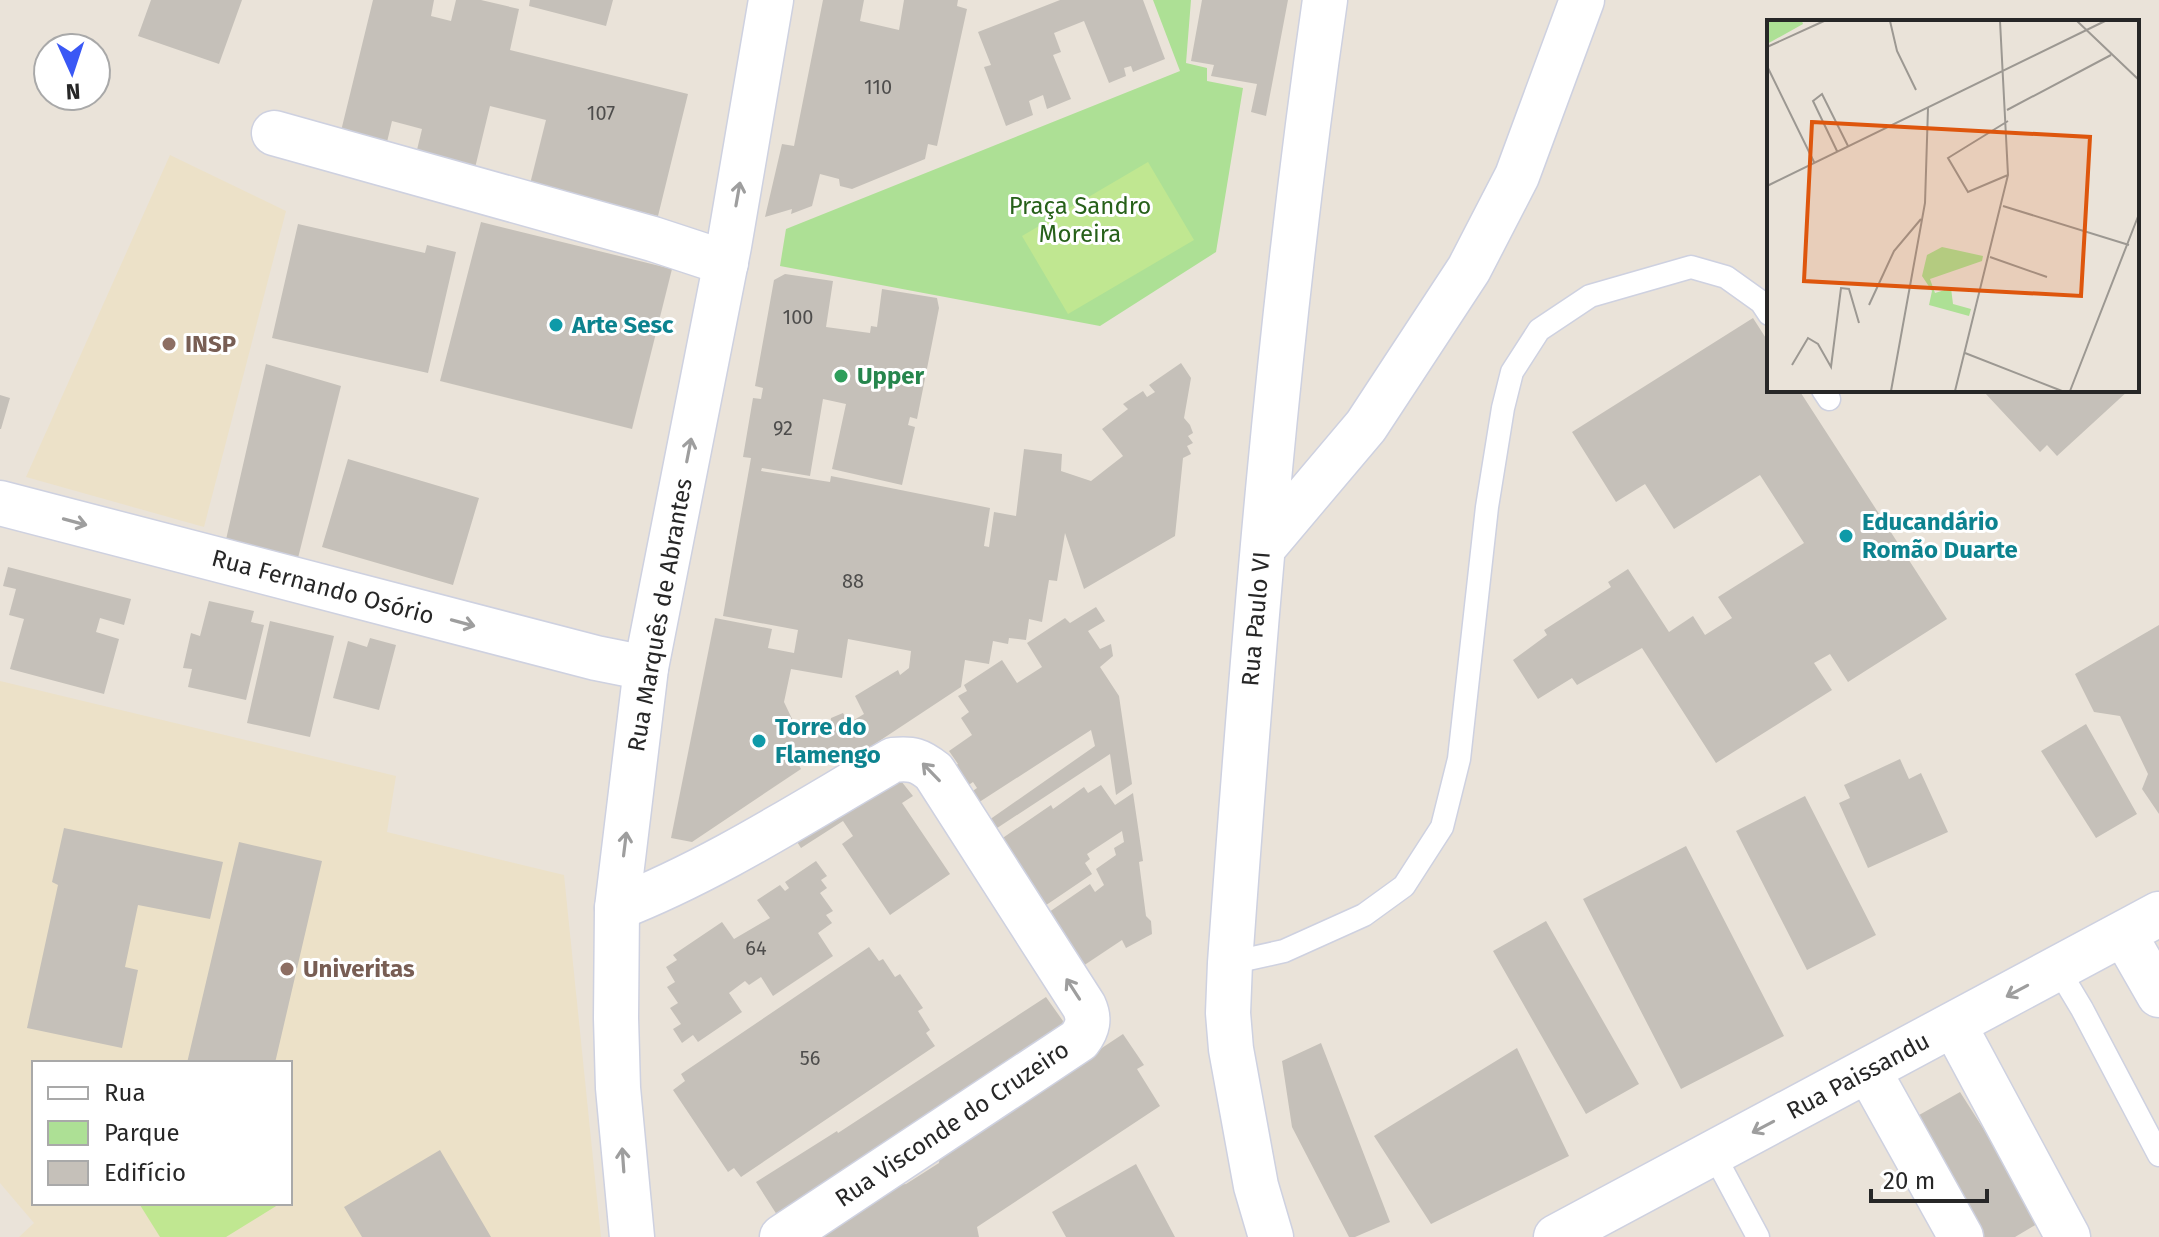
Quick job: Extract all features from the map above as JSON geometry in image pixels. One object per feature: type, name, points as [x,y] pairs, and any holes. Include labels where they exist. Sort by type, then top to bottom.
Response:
[{"type":"street","name":"Rua Marquês de Abrantes","points":[[632,1237],[618,1088],[617,908],[646,668],[726,263],[771,0]]},
{"type":"street","name":"Rua Paulo VI","points":[[1271,1237],[1256,1186],[1231,1049],[1228,1013],[1230,963],[1263,548],[1304,143],[1325,0]]},
{"type":"street","points":[[1263,548],[1366,426],[1469,269],[1517,176],[1582,0]]},
{"type":"street","points":[[274,133],[638,235],[726,263]]},
{"type":"street","name":"Rua Fernando Osório","points":[[0,503],[596,658],[646,668]]},
{"type":"street","name":"Rua Visconde do Cruzeiro","points":[[617,908],[702,870],[893,760],[920,760],[934,772],[1084,1006],[1089,1016],[1086,1031],[1079,1040],[782,1237]]},
{"type":"street","points":[[2142,924],[2159,995]]},
{"type":"street","name":"Rua Paissandu","points":[[1579,1232],[1713,1153],[2142,924]]},
{"type":"street","points":[[1954,1025],[2068,1237]]},
{"type":"street","points":[[1868,1070],[1961,1237]]},
{"type":"lane","points":[[1230,963],[1284,951],[1364,915],[1404,886],[1442,827],[1459,759],[1487,507],[1503,408],[1512,372],[1539,330],[1590,296],[1691,267],[1726,277],[1761,302],[1767,311]]},
{"type":"lane","points":[[2058,969],[2159,1155]]},
{"type":"lane","points":[[1713,1153],[1758,1237]]},
{"type":"shaded area","name":"INSP","points":[[170,155],[286,211],[204,527],[26,477]]},
{"type":"shaded area","name":"Univeritas","points":[[0,681],[396,776],[387,832],[564,875],[601,1237],[19,1237],[34,1223],[0,1183]]},
{"type":"green space","name":"Praça Sandro Moreira","points":[[1153,0],[1191,0],[1186,63],[1207,68],[1207,81],[1243,88],[1216,252],[1100,326],[780,266],[786,229],[1180,71]]},
{"type":"green space","points":[[1148,162],[1194,240],[1068,314],[1022,236]]},
{"type":"green space","points":[[140,1205],[278,1205],[226,1237],[160,1237]]},
{"type":"building","points":[[151,0],[242,0],[219,64],[138,36]]},
{"type":"building","points":[[373,0],[434,0],[431,16],[451,21],[456,0],[481,0],[519,9],[510,50],[688,94],[658,216],[530,184],[546,120],[490,106],[475,168],[416,154],[422,129],[392,121],[387,142],[341,131]]},
{"type":"building","points":[[530,0],[613,0],[606,26],[529,6]]},
{"type":"building","points":[[823,0],[864,0],[860,21],[899,30],[904,0],[958,0],[957,6],[967,9],[937,146],[928,144],[925,159],[852,189],[840,186],[839,179],[820,174],[812,206],[791,214],[792,209],[765,217],[782,144],[794,146]]},
{"type":"building","points":[[1060,0],[1143,0],[1165,59],[1133,72],[1131,66],[1124,68],[1126,76],[1109,83],[1084,21],[1054,33],[1061,52],[1053,55],[1071,99],[1047,109],[1043,95],[1029,101],[1033,115],[1006,126],[984,67],[991,65],[978,32]]},
{"type":"building","points":[[1202,0],[1288,0],[1266,116],[1251,112],[1257,84],[1211,76],[1214,65],[1191,61]]},
{"type":"building","name":"Arte Sesc","points":[[481,222],[672,269],[632,429],[440,381]]},
{"type":"building","points":[[298,224],[425,253],[427,245],[456,252],[428,373],[272,338]]},
{"type":"building","points":[[785,274],[833,281],[826,327],[870,333],[871,326],[877,327],[882,289],[937,298],[939,308],[917,419],[910,417],[908,425],[915,427],[902,485],[832,469],[846,404],[823,399],[810,476],[762,468],[761,471],[830,482],[831,476],[990,508],[984,546],[989,547],[994,512],[1016,516],[1024,449],[1062,454],[1061,471],[1091,481],[1123,456],[1102,429],[1128,409],[1123,404],[1143,391],[1147,397],[1155,392],[1149,385],[1181,363],[1191,378],[1184,418],[1193,433],[1188,436],[1193,443],[1187,446],[1191,454],[1183,458],[1175,536],[1084,589],[1065,533],[1057,581],[1049,580],[1042,622],[1029,619],[1026,640],[1009,638],[1008,644],[993,641],[989,664],[965,660],[961,687],[843,765],[826,758],[792,752],[801,769],[692,842],[671,838],[715,618],[772,629],[768,648],[794,653],[798,630],[723,616],[751,458],[743,457],[753,398],[761,399],[763,388],[755,386],[774,280]],"holes":[[[848,639],[911,651],[909,668],[900,675],[898,670],[855,696],[864,714],[849,723],[843,713],[831,718],[830,730],[794,723],[784,702],[791,669],[842,678]]]},
{"type":"building","name":"Educandário Romão Duarte","points":[[1753,318],[1767,340],[1767,392],[1800,392],[1947,619],[1848,682],[1830,654],[1814,663],[1832,690],[1716,763],[1642,648],[1577,685],[1572,678],[1538,699],[1513,660],[1547,635],[1544,630],[1611,587],[1608,582],[1628,569],[1669,632],[1693,616],[1705,635],[1732,618],[1718,597],[1804,543],[1760,475],[1674,529],[1645,484],[1616,502],[1572,432]]},
{"type":"building","points":[[266,364],[341,386],[296,566],[225,544]]},
{"type":"building","points":[[2127,392],[2057,456],[2047,445],[2040,452],[1985,393]]},
{"type":"building","points":[[0,395],[10,398],[1,429],[0,429]]},
{"type":"building","points":[[348,459],[479,498],[453,585],[322,547]]},
{"type":"building","points":[[8,567],[131,599],[124,625],[100,618],[96,632],[119,639],[104,694],[10,669],[24,619],[9,615],[16,589],[3,586]]},
{"type":"building","points":[[209,601],[254,611],[251,622],[264,625],[246,700],[188,687],[192,669],[183,668],[191,633],[200,636]]},
{"type":"building","points":[[1096,607],[1105,621],[1088,631],[1100,649],[1111,644],[1113,656],[1100,667],[1119,696],[1132,784],[1116,795],[1110,754],[985,836],[979,827],[1095,746],[1091,730],[967,810],[960,800],[977,788],[973,782],[964,788],[951,768],[958,764],[949,751],[972,735],[961,718],[969,712],[958,696],[967,691],[964,685],[1002,660],[1017,683],[1042,667],[1027,643],[1065,618],[1070,623]]},
{"type":"building","points":[[270,621],[334,636],[310,737],[247,723]]},
{"type":"building","points":[[2159,625],[2159,814],[2142,789],[2148,774],[2120,716],[2094,712],[2075,674]]},
{"type":"building","points":[[370,638],[396,645],[379,710],[333,698],[348,641],[367,647]]},
{"type":"building","points":[[2086,724],[2137,814],[2096,838],[2041,751]]},
{"type":"building","points":[[1900,759],[1909,779],[1921,773],[1948,832],[1868,868],[1839,803],[1850,798],[1844,785]]},
{"type":"building","points":[[890,767],[913,796],[902,803],[950,874],[890,915],[842,844],[853,836],[843,821],[801,848],[790,831]]},
{"type":"building","points":[[1101,785],[1115,805],[1133,793],[1143,861],[1139,862],[1146,916],[1151,921],[1152,934],[1126,948],[1122,940],[1071,974],[1036,921],[1090,884],[1095,892],[1104,885],[1096,869],[1116,855],[1114,848],[1124,842],[1122,831],[1087,854],[1090,859],[1085,863],[1092,874],[1033,914],[988,848],[1051,805],[1053,809],[1084,787],[1088,793]]},
{"type":"building","points":[[1805,796],[1876,935],[1807,970],[1736,831]]},
{"type":"building","points":[[64,828],[223,862],[210,919],[138,905],[125,967],[138,970],[122,1048],[27,1028],[58,885],[52,882]]},
{"type":"building","points":[[239,842],[322,861],[275,1061],[187,1061]]},
{"type":"building","points":[[1686,846],[1784,1036],[1681,1089],[1583,899]]},
{"type":"building","points":[[816,861],[827,876],[821,880],[827,888],[820,893],[833,911],[826,915],[832,923],[818,933],[833,956],[773,996],[761,977],[749,985],[745,981],[729,993],[742,1012],[698,1042],[693,1035],[682,1043],[673,1029],[681,1024],[670,1008],[678,1003],[667,987],[675,982],[666,967],[677,960],[673,955],[722,922],[734,939],[770,918],[757,900],[780,885],[785,891],[789,888],[785,882]]},
{"type":"building","points":[[1546,921],[1639,1084],[1586,1114],[1493,951]]},
{"type":"building","points":[[869,947],[879,961],[883,959],[895,977],[900,974],[923,1008],[918,1011],[930,1030],[926,1033],[935,1046],[741,1177],[734,1168],[728,1172],[673,1090],[685,1081],[681,1074]]},
{"type":"building","points":[[1046,997],[1063,1021],[1060,1036],[779,1218],[756,1182],[838,1133]]},
{"type":"building","points":[[1123,1034],[1144,1065],[1137,1069],[1160,1106],[977,1227],[979,1237],[818,1237],[939,1163],[940,1155]]},
{"type":"building","points":[[1321,1043],[1390,1222],[1355,1237],[1349,1237],[1292,1127],[1282,1061]]},
{"type":"building","points":[[1517,1048],[1569,1156],[1431,1224],[1374,1136]]},
{"type":"building","points":[[1960,1092],[2042,1221],[2015,1237],[1982,1237],[1912,1119]]},
{"type":"building","points":[[440,1150],[491,1237],[362,1237],[344,1207]]},
{"type":"building","points":[[1136,1164],[1175,1237],[1066,1237],[1052,1212]]},
{"type":"place","name":"Arte Sesc","points":[[556,325]]},
{"type":"place","name":"INSP","points":[[169,344]]},
{"type":"place","name":"Upper","points":[[841,376]]},
{"type":"place","name":"Educandário Romão Duarte","points":[[1846,536]]},
{"type":"place","name":"Torre do Flamengo","points":[[759,741]]},
{"type":"place","name":"Univeritas","points":[[287,969]]}]
